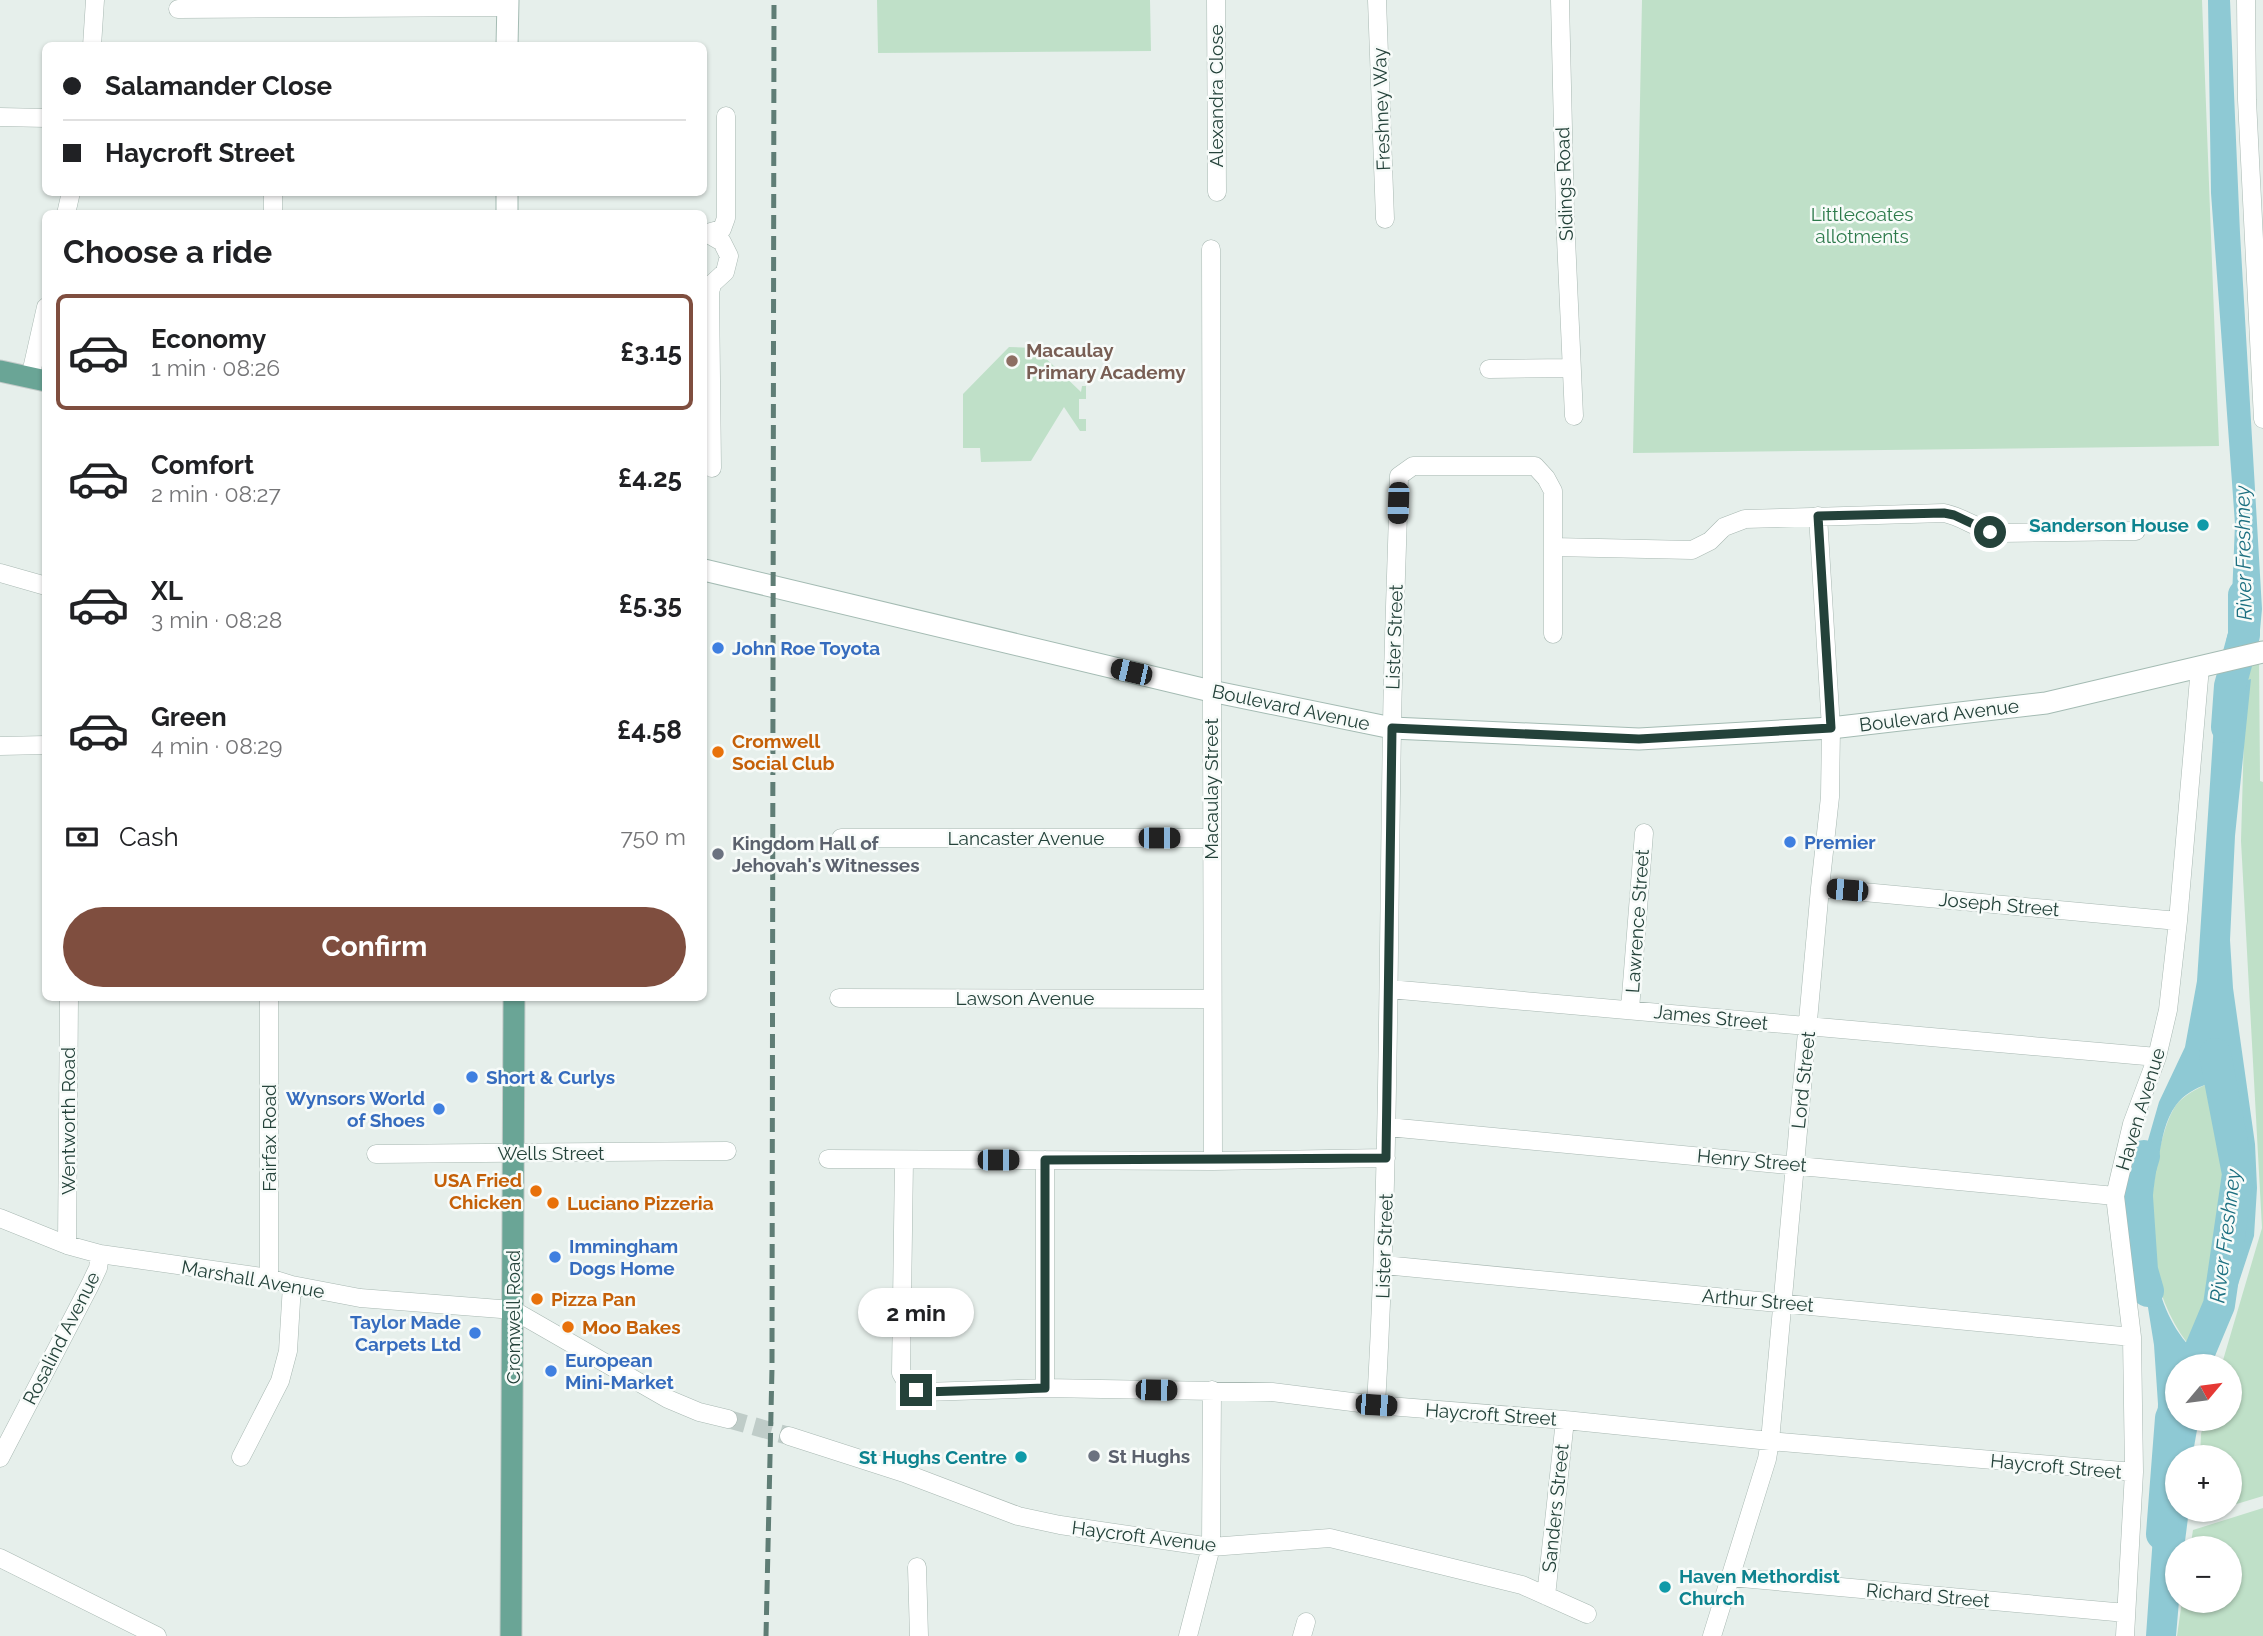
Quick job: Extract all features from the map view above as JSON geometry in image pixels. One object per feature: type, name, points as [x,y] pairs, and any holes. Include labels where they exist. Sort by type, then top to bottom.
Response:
[{"type":"main road","points":[[0,370],[38,379]]},
{"type":"main road","name":"Cromwell Road","points":[[511,1636],[514,1001]]},
{"type":"street","points":[[92,42],[95,0]]},
{"type":"street","name":"Alexandra Close","points":[[1216,0],[1217,192]]},
{"type":"street","name":"Freshney Way","points":[[1377,0],[1385,219]]},
{"type":"street","name":"Sidings Road","points":[[1560,0],[1574,416]]},
{"type":"street","points":[[2246,0],[2255,100],[2263,419]]},
{"type":"street","points":[[178,9],[508,4],[507,42]]},
{"type":"street","points":[[707,234],[722,229],[726,218],[726,116]]},
{"type":"street","points":[[0,117],[42,118]]},
{"type":"street","points":[[707,234],[722,242],[729,257],[725,272],[713,283],[710,291],[712,468]]},
{"type":"street","name":"Macaulay Street","points":[[1211,249],[1213,1161]]},
{"type":"street","points":[[38,379],[42,343]]},
{"type":"street","points":[[1489,369],[1571,368]]},
{"type":"street","name":"Lister Street","points":[[1376,1405],[1388,1127],[1392,728],[1398,476],[1413,466],[1535,466],[1553,491],[1553,634]]},
{"type":"street","points":[[1553,547],[1692,550],[1701,547],[1735,522],[1754,518],[1818,516],[1944,513],[1954,515],[1980,529],[2000,533],[2136,531]]},
{"type":"street","name":"Lord Street","points":[[1712,1636],[1767,1459],[1770,1441],[1819,888],[1830,797],[1831,728],[1818,516]]},
{"type":"street","name":"Boulevard Avenue","points":[[707,571],[1211,691],[1392,728],[1639,739],[1831,728],[2046,703],[2262,652]]},
{"type":"street","points":[[0,573],[42,585]]},
{"type":"street","name":"Haven Avenue","points":[[2125,1636],[2134,1472],[2132,1337],[2115,1196],[2132,1124],[2157,1057],[2168,1010],[2204,666]]},
{"type":"street","points":[[0,746],[42,745]]},
{"type":"street","name":"Lawrence Street","points":[[1630,1009],[1644,833]]},
{"type":"street","name":"Lancaster Avenue","points":[[841,838],[1212,838]]},
{"type":"street","name":"Joseph Street","points":[[1819,888],[2178,921]]},
{"type":"street","name":"James Street","points":[[1390,989],[2157,1057]]},
{"type":"street","name":"Lawson Avenue","points":[[839,998],[1212,999]]},
{"type":"street","name":"Wentworth Road","points":[[67,1245],[69,1001]]},
{"type":"street","name":"Fairfax Road","points":[[269,1001],[269,1278]]},
{"type":"street","name":"Henry Street","points":[[1388,1127],[2115,1196]]},
{"type":"street","name":"Wells Street","points":[[376,1154],[727,1151]]},
{"type":"street","points":[[828,1159],[1213,1161],[1386,1158]]},
{"type":"street","name":"Haycroft Street","points":[[904,1160],[901,1373],[916,1390],[924,1392],[1045,1388],[1272,1392],[1376,1405],[2134,1472]]},
{"type":"street","points":[[1045,1160],[1045,1388]]},
{"type":"street","name":"Marshall Avenue","points":[[0,1218],[67,1245],[100,1254],[269,1278],[360,1298],[513,1310]]},
{"type":"street","name":"Rosalind Avenue","points":[[0,1458],[90,1285],[98,1268],[100,1254]]},
{"type":"street","name":"Arthur Street","points":[[1384,1265],[1782,1301],[2132,1337]]},
{"type":"street","points":[[241,1457],[280,1381],[289,1351],[292,1285]]},
{"type":"street","points":[[513,1310],[668,1399],[699,1412],[729,1419]]},
{"type":"street","points":[[1188,1636],[1211,1547],[1212,1390]]},
{"type":"street","name":"Sanders Street","points":[[1546,1596],[1565,1420]]},
{"type":"street","name":"Haycroft Avenue","points":[[789,1436],[907,1474],[1018,1516],[1059,1525],[1211,1547],[1330,1538],[1515,1584],[1587,1614]]},
{"type":"street","points":[[0,1558],[157,1636]]},
{"type":"street","points":[[917,1566],[919,1636]]},
{"type":"street","name":"Richard Street","points":[[1730,1577],[2126,1613]]},
{"type":"green space","points":[[877,0],[1150,0],[1151,51],[878,53]]},
{"type":"green space","name":"Littlecoates allotments","points":[[1642,0],[2202,0],[2219,446],[1633,453]]},
{"type":"green space","points":[[1009,347],[1035,348],[1081,392],[1082,386],[1086,386],[1086,399],[1079,399],[1079,419],[1086,419],[1086,431],[1080,431],[1064,407],[1031,461],[981,462],[980,448],[963,448],[963,394]]},
{"type":"green space","points":[[2259,659],[2260,781],[2263,782],[2263,1496],[2242,1502],[2242,1445],[2201,1445],[2202,1432],[2242,1432],[2242,1354],[2225,1354],[2262,1228],[2241,841],[2246,665]]},
{"type":"green space","points":[[2207,1084],[2221,1089],[2237,1174],[2218,1305],[2205,1335],[2194,1351],[2173,1321],[2159,1287],[2151,1247],[2152,1205],[2158,1159],[2169,1119],[2182,1099]]},
{"type":"green space","points":[[2263,1508],[2263,1636],[2177,1636],[2180,1613],[2242,1613],[2242,1536],[2192,1536],[2193,1530],[2218,1522],[2242,1522],[2242,1515]]},
{"type":"water","points":[[2208,0],[2230,0],[2240,233],[2262,609],[2260,630],[2226,641],[2231,622],[2235,524],[2211,193]]},
{"type":"water","points":[[2251,679],[2235,836],[2230,940],[2233,988],[2255,1144],[2257,1188],[2254,1236],[2215,1354],[2165,1354],[2165,1432],[2197,1432],[2194,1445],[2165,1445],[2165,1485],[2155,1485],[2158,1404],[2154,1345],[2142,1270],[2136,1182],[2159,1102],[2185,1047],[2197,981],[2216,693],[2220,688]],"holes":[[[2207,1084],[2222,1088],[2238,1174],[2219,1305],[2206,1335],[2194,1351],[2178,1331],[2166,1309],[2158,1285],[2151,1233],[2152,1206],[2161,1143],[2169,1117],[2182,1098]]]},
{"type":"water","points":[[2156,1493],[2165,1493],[2165,1522],[2187,1522],[2186,1536],[2165,1536],[2165,1613],[2178,1613],[2176,1636],[2146,1636]]},
{"type":"waterway","name":"River Freshney","points":[[2227,727],[2230,686],[2244,635],[2244,595]]},
{"type":"waterway","name":"River Freshney","points":[[2198,1354],[2219,1305],[2238,1174],[2215,1054]]},
{"type":"waterway","name":"River Freshney","points":[[2144,1156],[2136,1182],[2142,1270],[2148,1291]]},
{"type":"waterway","name":"River Freshney","points":[[2162,1534],[2170,1432]]},
{"type":"tunnel","points":[[728,1419],[789,1436]]},
{"type":"railway","points":[[766,1636],[772,1368],[774,0]]},
{"type":"place","name":"Macaulay Primary Academy","points":[[1012,361]]},
{"type":"place","name":"Sanderson House","points":[[2203,525]]},
{"type":"place","name":"John Roe Toyota","points":[[718,648]]},
{"type":"place","name":"Cromwell Social Club","points":[[718,752]]},
{"type":"place","name":"Premier","points":[[1790,842]]},
{"type":"place","name":"Kingdom Hall of Jehovah's Witnesses","points":[[718,854]]},
{"type":"place","name":"Short & Curlys","points":[[472,1077]]},
{"type":"place","name":"Wynsors World of Shoes","points":[[439,1109]]},
{"type":"place","name":"USA Fried Chicken","points":[[536,1191]]},
{"type":"place","name":"Luciano Pizzeria","points":[[553,1203]]},
{"type":"place","name":"Immingham Dogs Home","points":[[555,1257]]},
{"type":"place","name":"Pizza Pan","points":[[537,1299]]},
{"type":"place","name":"Moo Bakes","points":[[568,1327]]},
{"type":"place","name":"Taylor Made Carpets Ltd","points":[[475,1333]]},
{"type":"place","name":"European Mini-Market","points":[[551,1371]]},
{"type":"place","name":"St Hughs","points":[[1094,1456]]},
{"type":"place","name":"St Hughs Centre","points":[[1021,1457]]},
{"type":"place","name":"Haven Methordist Church","points":[[1665,1587]]},
{"type":"route","points":[[916,1390],[924,1392],[1045,1388],[1045,1160],[1386,1158],[1392,728],[1639,739],[1831,728],[1818,516],[1944,513],[1990,532]]}]
